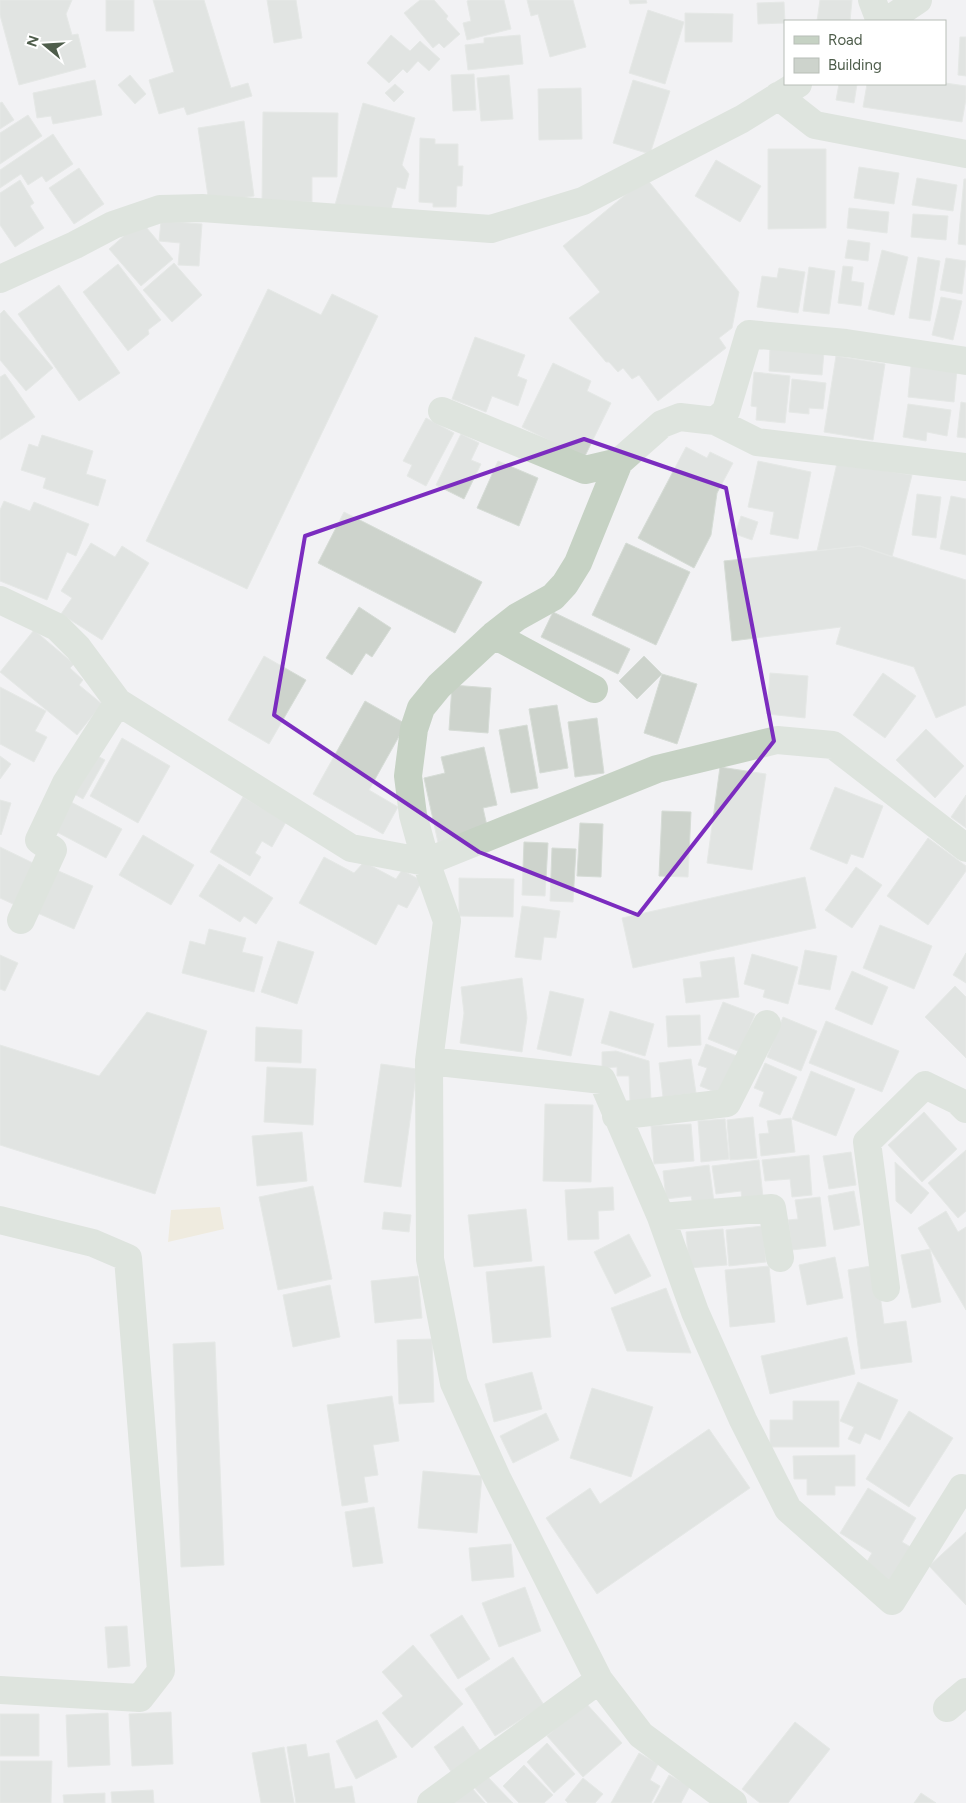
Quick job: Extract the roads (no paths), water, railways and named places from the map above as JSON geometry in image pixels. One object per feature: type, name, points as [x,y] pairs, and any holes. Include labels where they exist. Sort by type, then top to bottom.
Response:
[{"type":"street","points":[[872,0],[880,20]]},
{"type":"street","points":[[888,20],[918,0]]},
{"type":"street","points":[[2,272],[75,245],[113,225],[160,209],[202,208],[491,229],[583,201],[742,119],[788,90],[815,125],[966,154]]},
{"type":"street","points":[[715,421],[726,411],[749,334],[846,343],[966,362]]},
{"type":"street","points":[[442,411],[585,470],[619,462]]},
{"type":"street","points":[[733,1803],[641,1735],[599,1680],[497,1478],[454,1383],[430,1259],[429,1061],[447,921],[426,862],[413,815],[408,776],[414,729],[421,708],[438,686],[494,635],[517,617],[553,597],[565,584],[578,562],[619,462],[662,424],[680,417],[715,421],[757,442],[966,467]]},
{"type":"street","points":[[0,600],[57,627],[78,648],[118,702],[350,848],[426,862],[657,769],[776,740],[833,745],[957,843],[966,848]]},
{"type":"street","points":[[494,635],[594,689]]},
{"type":"street","points":[[21,920],[53,850],[40,840],[66,784],[118,702]]},
{"type":"street","points":[[616,1116],[727,1103],[767,1024]]},
{"type":"street","points":[[429,1061],[602,1080],[661,1217],[694,1312],[743,1420],[788,1510],[892,1602],[962,1488],[966,1492]]},
{"type":"street","points":[[886,1288],[867,1142],[926,1086],[958,1101],[966,1109]]},
{"type":"street","points":[[661,1217],[772,1208],[780,1258]]},
{"type":"street","points":[[0,1220],[93,1243],[128,1258],[161,1670],[140,1698],[0,1690]]},
{"type":"street","points":[[432,1803],[599,1680]]}]
